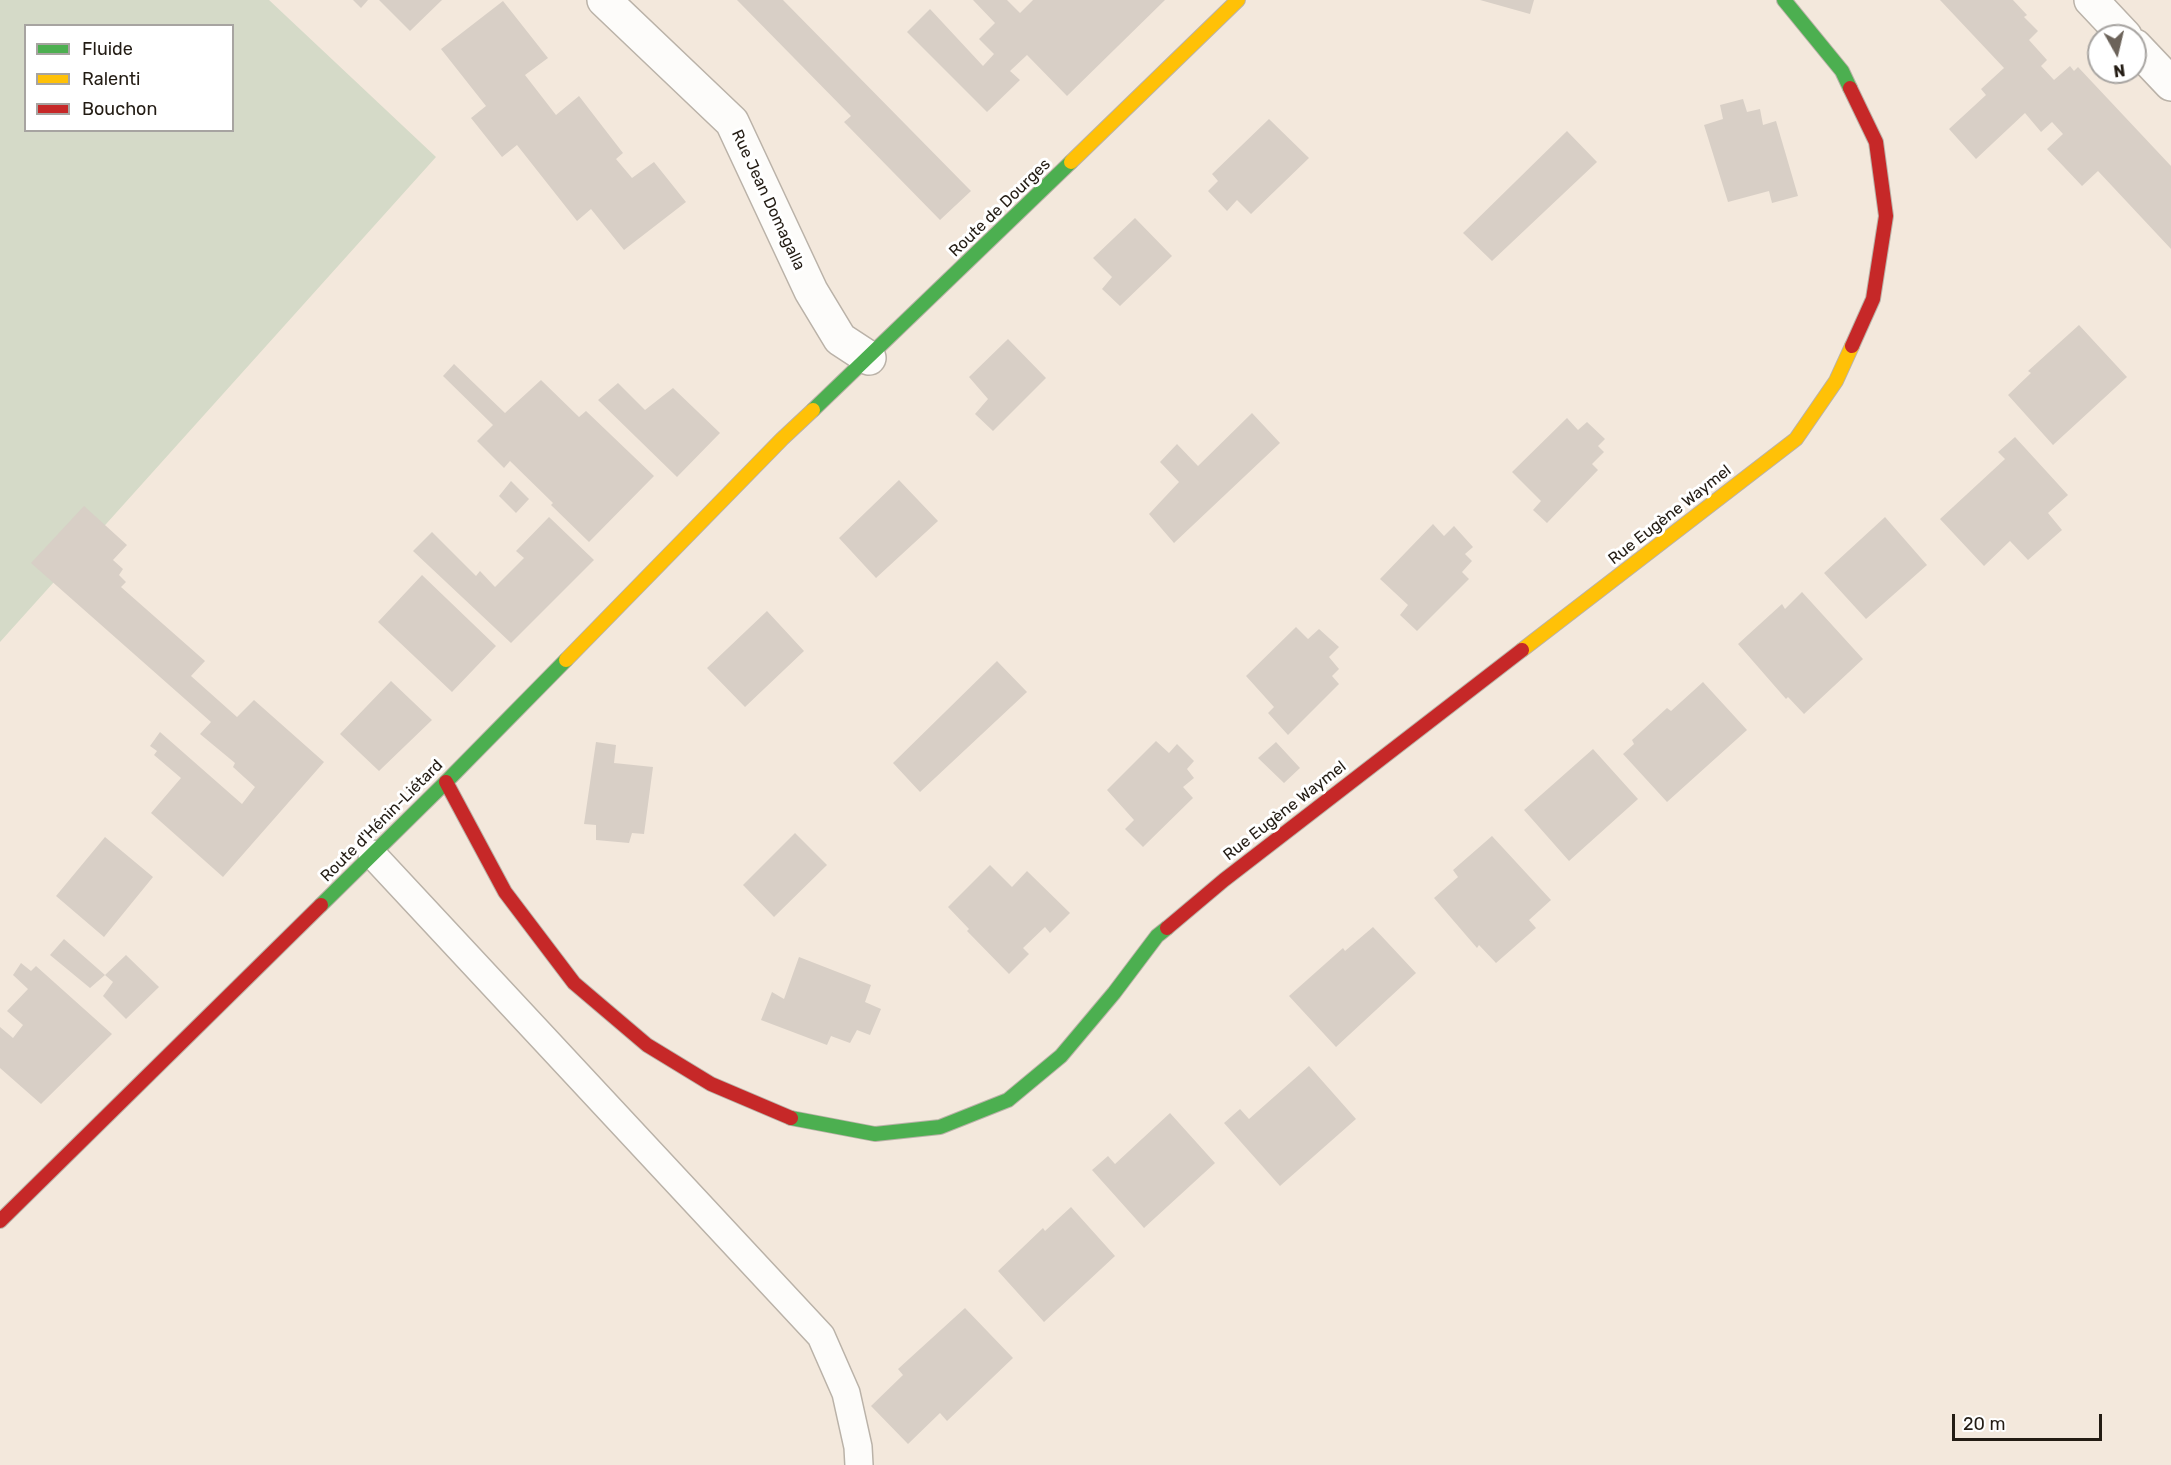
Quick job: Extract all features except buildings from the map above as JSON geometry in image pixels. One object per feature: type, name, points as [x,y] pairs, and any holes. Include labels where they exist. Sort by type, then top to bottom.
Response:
[{"type":"street","name":"Rue Jean Domagalla","points":[[604,0],[732,122],[811,291],[840,339],[868,358]]},
{"type":"street","name":"Route de Dourges","points":[[782,439],[1238,0]]},
{"type":"street","name":"Rue Eugène Waymel","points":[[446,782],[506,892],[574,983],[648,1045],[711,1084],[795,1119],[875,1134],[940,1127],[1008,1100],[1061,1056],[1114,993],[1157,936],[1215,886],[1796,439],[1836,381],[1873,299],[1886,216],[1876,142],[1842,71],[1784,0]]},
{"type":"street","points":[[2091,0],[2114,24]]},
{"type":"street","points":[[2147,59],[2171,84]]},
{"type":"street","name":"Route d'Hénin-Liétard","points":[[0,1221],[446,782],[782,439]]},
{"type":"lane","points":[[372,854],[821,1336],[846,1393],[858,1446],[859,1465]]},
{"type":"green space","points":[[0,0],[269,0],[436,157],[0,642]]},
{"type":"traffic: fast","points":[[1784,0],[1842,71],[1850,88]]},
{"type":"traffic: fast","points":[[813,410],[1071,162]]},
{"type":"traffic: fast","points":[[321,905],[566,660]]},
{"type":"traffic: fast","points":[[791,1118],[875,1134],[940,1127],[1008,1100],[1061,1056],[1114,993],[1157,936],[1167,928]]},
{"type":"traffic: slow","points":[[1071,162],[1238,0]]},
{"type":"traffic: slow","points":[[1522,650],[1796,439],[1836,381],[1852,346]]},
{"type":"traffic: slow","points":[[566,660],[813,410]]},
{"type":"traffic: jam","points":[[1850,88],[1876,142],[1886,216],[1873,299],[1852,346]]},
{"type":"traffic: jam","points":[[1167,928],[1224,880],[1522,650]]},
{"type":"traffic: jam","points":[[446,782],[505,892],[574,983],[647,1045],[711,1084],[791,1118]]},
{"type":"traffic: jam","points":[[0,1221],[321,905]]}]
